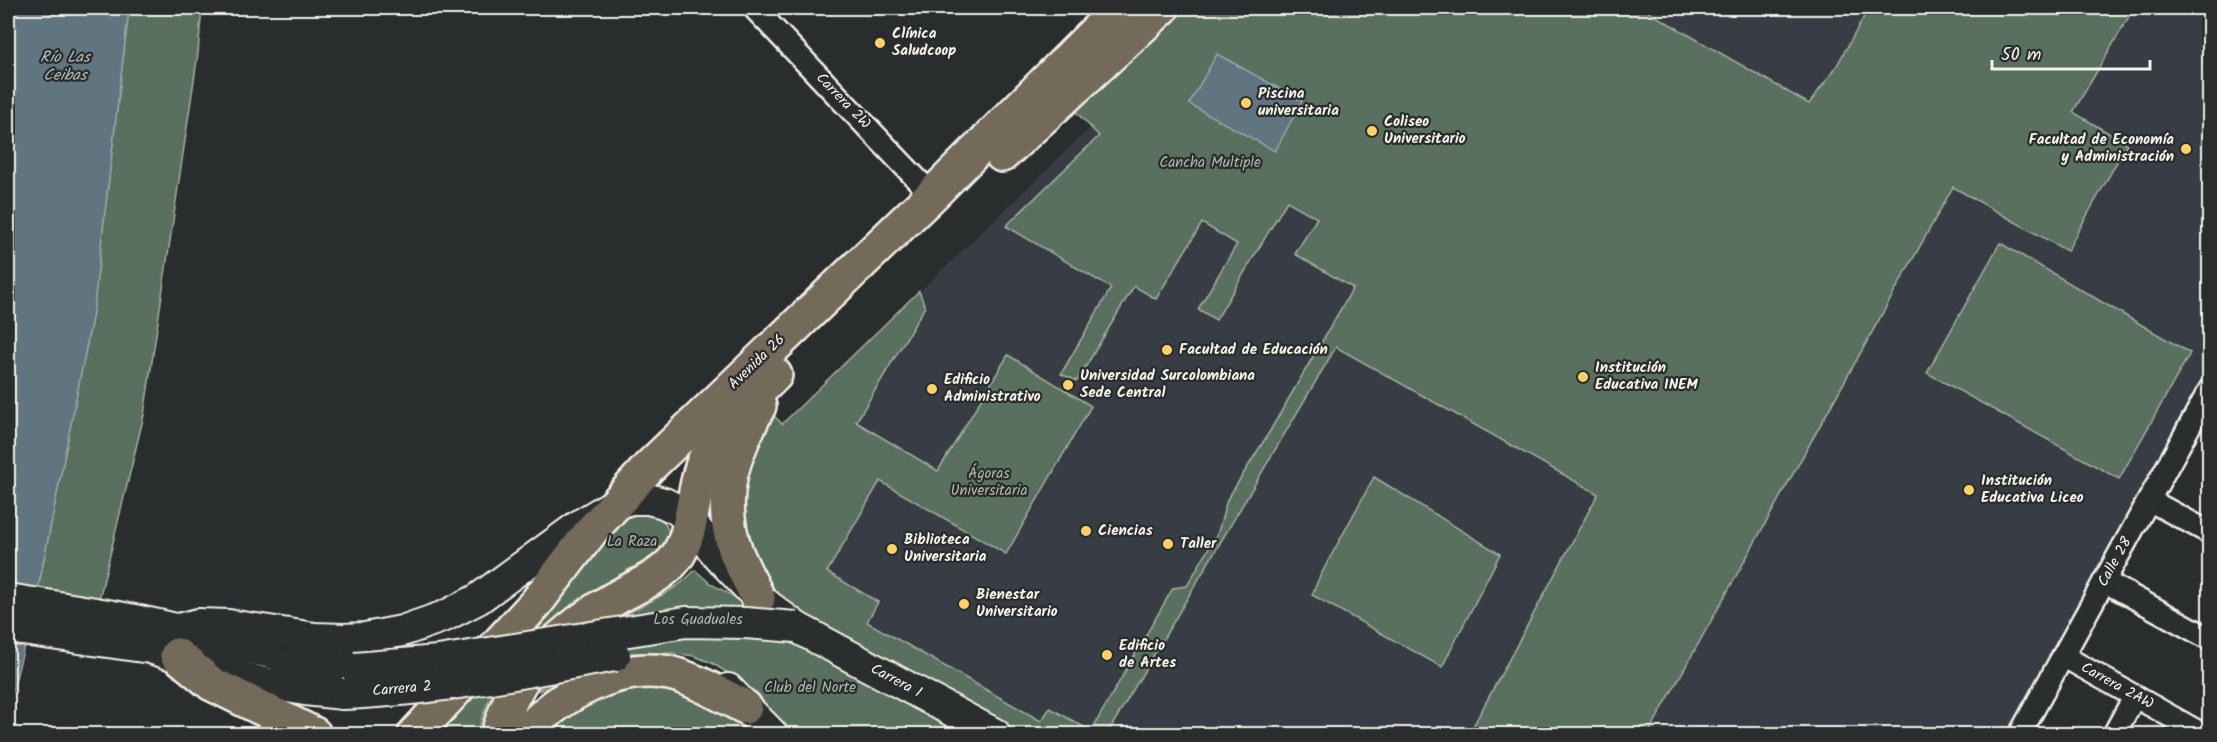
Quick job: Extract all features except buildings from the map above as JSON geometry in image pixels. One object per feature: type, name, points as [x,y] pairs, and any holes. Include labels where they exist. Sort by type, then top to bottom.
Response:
[{"type":"main road","name":"Avenida 26","points":[[416,735],[536,603],[616,502],[692,424],[932,195],[1119,8]]},
{"type":"main road","name":"Avenida 26","points":[[498,735],[517,687],[531,668],[590,613],[662,571],[675,559],[686,540],[693,497],[702,465],[714,441],[728,423],[978,178],[1162,8]]},
{"type":"main road","points":[[758,598],[736,553],[728,523],[728,481],[742,439],[778,373]]},
{"type":"main road","name":"Carrera 1","points":[[616,502],[631,499],[664,503],[678,510],[758,598],[796,627],[995,735]]},
{"type":"main road","points":[[314,735],[212,684],[168,644],[198,624],[343,639],[365,638],[402,631],[445,616],[478,598],[578,526],[616,502]]},
{"type":"main road","name":"Carrera 2","points":[[8,599],[116,616],[168,644]]},
{"type":"main road","name":"Carrera 2","points":[[349,681],[438,661],[687,622],[728,622],[796,627]]},
{"type":"main road","name":"Carrera 2","points":[[8,628],[168,644],[306,663],[349,681],[389,692],[439,686],[615,656],[642,656],[682,661],[703,668],[718,680],[772,735]]},
{"type":"main road","points":[[526,735],[553,707],[591,685],[633,671],[669,674],[709,689],[745,707]]},
{"type":"main road","points":[[260,707],[297,735]]},
{"type":"street","name":"Carrera 2W","points":[[754,8],[932,195]]},
{"type":"street","name":"Calle 28","points":[[2020,735],[2210,389]]},
{"type":"street","points":[[2149,500],[2210,533]]},
{"type":"street","points":[[2104,581],[2210,639]]},
{"type":"street","name":"Carrera 2AW","points":[[2063,656],[2135,696],[2170,727],[2202,735]]},
{"type":"street","points":[[2114,735],[2135,696]]},
{"type":"shaded area","points":[[1215,8],[2209,8],[2209,388],[2019,734],[1052,734],[806,599],[783,423]]},
{"type":"green space","points":[[129,8],[202,8],[198,53],[144,415],[97,608],[36,599],[93,313]]},
{"type":"green space","points":[[1163,8],[1642,8],[1809,104],[1836,67],[1869,8],[2134,8],[2073,112],[2127,144],[2067,251],[1953,187],[1648,734],[1469,734],[1598,494],[1336,347],[1107,734],[526,734],[591,685],[709,689],[734,677],[712,663],[694,656],[674,653],[631,653],[538,691],[592,636],[613,621],[662,596],[695,570],[711,584],[791,628],[732,522],[755,396],[782,424],[919,291],[925,307],[856,422],[938,471],[1008,355],[1091,406],[1006,554],[880,481],[827,572],[878,602],[867,622],[1041,721],[1050,708],[1091,731],[1173,588],[1187,586],[1218,532],[1227,500],[1353,288],[1295,254],[1317,218],[1287,201],[1216,320],[1198,309],[1237,244],[1202,223],[1156,299],[1134,286],[1077,381],[1061,374],[1111,288],[1006,226],[1099,136],[1063,98]]},
{"type":"green space","points":[[2000,243],[2190,353],[2119,479],[1927,373]]},
{"type":"green space","points":[[1374,477],[1500,554],[1442,667],[1312,595]]},
{"type":"green space","name":"La Raza","points":[[638,514],[654,516],[662,520],[667,528],[669,534],[655,554],[578,601],[530,644],[498,684],[487,705],[477,734],[437,734],[620,521]]},
{"type":"water","name":"Río Las Ceibas","points":[[8,8],[129,8],[93,313],[36,599],[8,710]]},
{"type":"water","name":"Piscina universitaria","points":[[1217,54],[1302,101],[1275,151],[1189,104]]},
{"type":"place","name":"Clínica Saludcoop","points":[[880,43]]},
{"type":"place","name":"Piscina universitaria","points":[[1246,103]]},
{"type":"place","name":"Coliseo Universitario","points":[[1372,131]]},
{"type":"place","name":"Facultad de Economía y Administración","points":[[2186,149]]},
{"type":"place","name":"Facultad de Educación","points":[[1167,350]]},
{"type":"place","name":"Institución Educativa INEM","points":[[1583,377]]},
{"type":"place","name":"Universidad Surcolombiana Sede Central","points":[[1068,385]]},
{"type":"place","name":"Edificio Administrativo","points":[[932,389]]},
{"type":"place","name":"Institución Educativa Liceo","points":[[1969,490]]},
{"type":"place","name":"Ciencias","points":[[1086,531]]},
{"type":"place","name":"Taller","points":[[1168,544]]},
{"type":"place","name":"Biblioteca Universitaria","points":[[892,549]]},
{"type":"place","name":"Bienestar Universitario","points":[[964,604]]},
{"type":"place","name":"Edificio de Artes","points":[[1107,655]]},
{"type":"park label","name":"Cancha Multiple","points":[[1210,163]]},
{"type":"park label","name":"Ágoras Universitaria","points":[[989,482]]},
{"type":"park label","name":"Los Guaduales","points":[[698,620]]},
{"type":"park label","name":"Club del Norte","points":[[810,688]]}]
